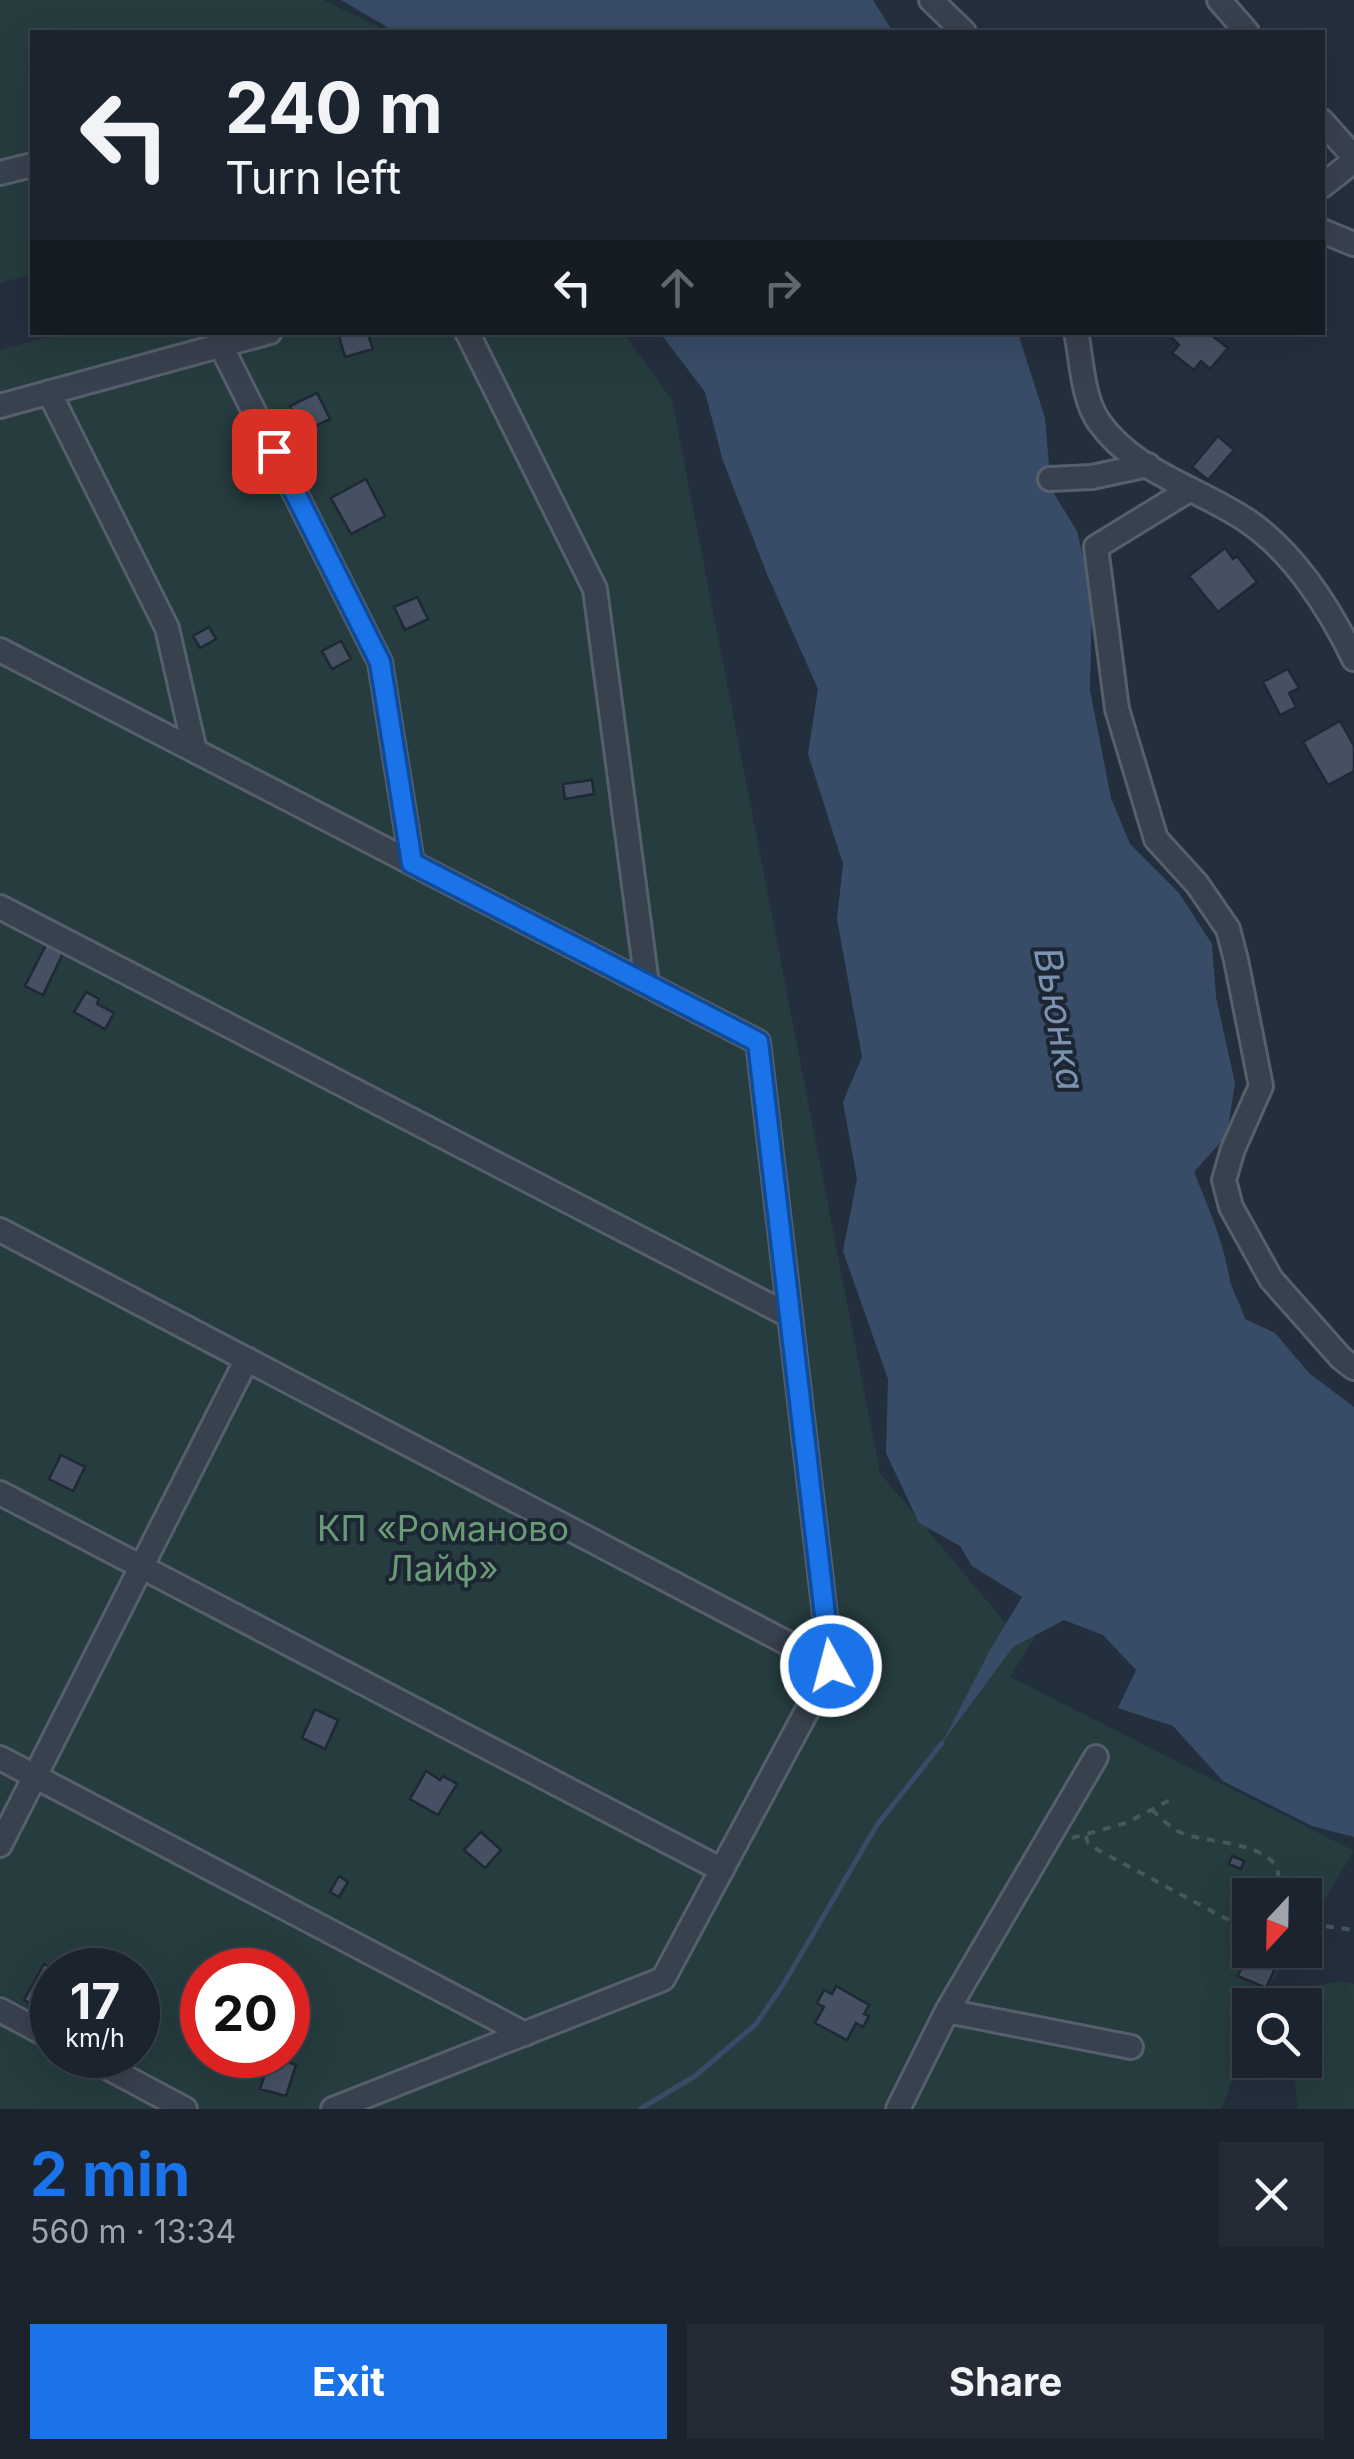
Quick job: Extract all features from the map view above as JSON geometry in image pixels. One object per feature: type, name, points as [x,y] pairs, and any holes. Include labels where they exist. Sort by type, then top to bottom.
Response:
[{"type":"lane","points":[[930,0],[962,30]]},
{"type":"lane","points":[[1219,0],[1245,30]]},
{"type":"lane","points":[[1325,125],[1354,159],[1325,183]]},
{"type":"lane","points":[[0,173],[30,166]]},
{"type":"lane","points":[[1325,232],[1354,244]]},
{"type":"lane","points":[[0,406],[260,335]]},
{"type":"lane","points":[[469,335],[596,589],[646,984]]},
{"type":"lane","points":[[1077,335],[1088,398],[1098,421],[1148,465],[1245,520],[1278,546],[1329,615],[1354,659]]},
{"type":"lane","points":[[221,346],[380,662],[412,863]]},
{"type":"lane","points":[[48,392],[167,628],[194,751]]},
{"type":"lane","points":[[1050,480],[1092,478],[1148,465]]},
{"type":"lane","points":[[1189,490],[1096,547],[1117,709],[1156,839],[1197,884],[1228,928],[1236,960],[1261,1086],[1224,1180],[1231,1206],[1271,1279],[1354,1368]]},
{"type":"lane","points":[[0,650],[758,1042],[831,1666],[663,1979],[333,2109]]},
{"type":"lane","points":[[0,908],[790,1316]]},
{"type":"lane","points":[[0,1230],[831,1666]]},
{"type":"lane","points":[[0,1845],[247,1359]]},
{"type":"lane","points":[[0,1494],[722,1870]]},
{"type":"lane","points":[[898,2109],[948,2011],[1096,1757]]},
{"type":"lane","points":[[0,1758],[525,2034]]},
{"type":"lane","points":[[0,2010],[30,2026]]},
{"type":"lane","points":[[948,2011],[1131,2047]]},
{"type":"lane","points":[[127,2078],[185,2109]]},
{"type":"path","points":[[1049,1838],[1086,1836],[1126,1823],[1174,1798]]},
{"type":"path","points":[[1152,1810],[1188,1835],[1221,1839],[1272,1860],[1279,1878]]},
{"type":"path","points":[[1086,1836],[1098,1850],[1232,1921]]},
{"type":"path","points":[[1322,1926],[1354,1930]]},
{"type":"green space","points":[[0,0],[323,0],[386,30],[30,30],[30,275],[0,283]]},
{"type":"green space","name":"КП «Романово Лайф»","points":[[56,335],[625,335],[672,400],[880,1473],[1003,1620],[1035,1637],[1010,1677],[1354,1851],[1322,1904],[1322,1878],[1232,1878],[1232,1968],[1281,1968],[1268,1988],[1232,1988],[1233,2078],[1221,2109],[0,2109],[0,350]]},
{"type":"green space","points":[[1341,1981],[1354,1984],[1354,2109],[1298,2109],[1294,2078],[1322,2078],[1322,1988],[1306,1988]]},
{"type":"water","points":[[341,0],[873,0],[892,30],[392,30]]},
{"type":"water","name":"Вьюнка","points":[[662,335],[1019,335],[1045,418],[1051,489],[1077,531],[1092,594],[1090,690],[1111,798],[1130,844],[1179,893],[1212,944],[1216,997],[1235,1083],[1227,1135],[1194,1172],[1245,1319],[1275,1333],[1309,1373],[1354,1407],[1354,1837],[1312,1826],[1223,1781],[1173,1726],[1118,1708],[1136,1670],[1103,1635],[1064,1620],[1013,1647],[942,1743],[1022,1597],[972,1566],[960,1546],[919,1523],[886,1453],[888,1379],[843,1251],[857,1179],[843,1102],[862,1057],[837,919],[843,864],[808,754],[818,689],[723,461],[705,392]]},
{"type":"building","points":[[368,335],[373,349],[345,357],[339,336]]},
{"type":"building","points":[[1170,335],[1211,335],[1228,348],[1210,369],[1201,361],[1194,370],[1172,353],[1179,345]]},
{"type":"building","points":[[317,393],[330,419],[303,432],[290,406]]},
{"type":"building","points":[[1218,436],[1234,450],[1208,480],[1192,467]]},
{"type":"building","points":[[366,479],[385,516],[351,534],[331,498]]},
{"type":"building","points":[[1225,548],[1233,559],[1237,556],[1257,582],[1218,612],[1189,576]]},
{"type":"building","points":[[417,597],[428,619],[405,630],[394,607]]},
{"type":"building","points":[[209,627],[216,639],[200,648],[193,636]]},
{"type":"building","points":[[341,641],[351,659],[332,669],[322,651]]},
{"type":"building","points":[[1288,669],[1299,688],[1289,693],[1296,707],[1280,715],[1263,682]]},
{"type":"building","points":[[1340,721],[1354,746],[1354,771],[1328,785],[1303,742]]},
{"type":"building","points":[[592,780],[594,794],[565,799],[563,784]]},
{"type":"building","points":[[48,941],[65,949],[43,995],[25,986]]},
{"type":"building","points":[[86,992],[114,1013],[105,1029],[74,1012]]},
{"type":"building","points":[[61,1455],[85,1467],[73,1491],[49,1479]]},
{"type":"building","points":[[315,1709],[338,1720],[325,1749],[302,1738]]},
{"type":"building","points":[[426,1771],[457,1784],[438,1815],[410,1799]]},
{"type":"building","points":[[481,1832],[501,1850],[485,1868],[464,1850]]},
{"type":"building","points":[[1232,1856],[1244,1861],[1241,1869],[1229,1864]]},
{"type":"building","points":[[339,1876],[348,1882],[339,1897],[330,1892]]},
{"type":"building","points":[[1241,1968],[1275,1968],[1266,1988],[1238,1976]]},
{"type":"building","points":[[836,1986],[869,2005],[863,2027],[856,2023],[847,2040],[815,2023],[824,2007],[817,2003],[824,1990],[832,1994]]},
{"type":"building","points":[[264,2078],[292,2078],[286,2096],[260,2089]]},
{"type":"waterway","points":[[640,2109],[695,2076],[756,2024],[877,1825],[942,1743]]},
{"type":"route","points":[[274,451],[380,662],[412,863],[758,1042],[831,1666]]}]
